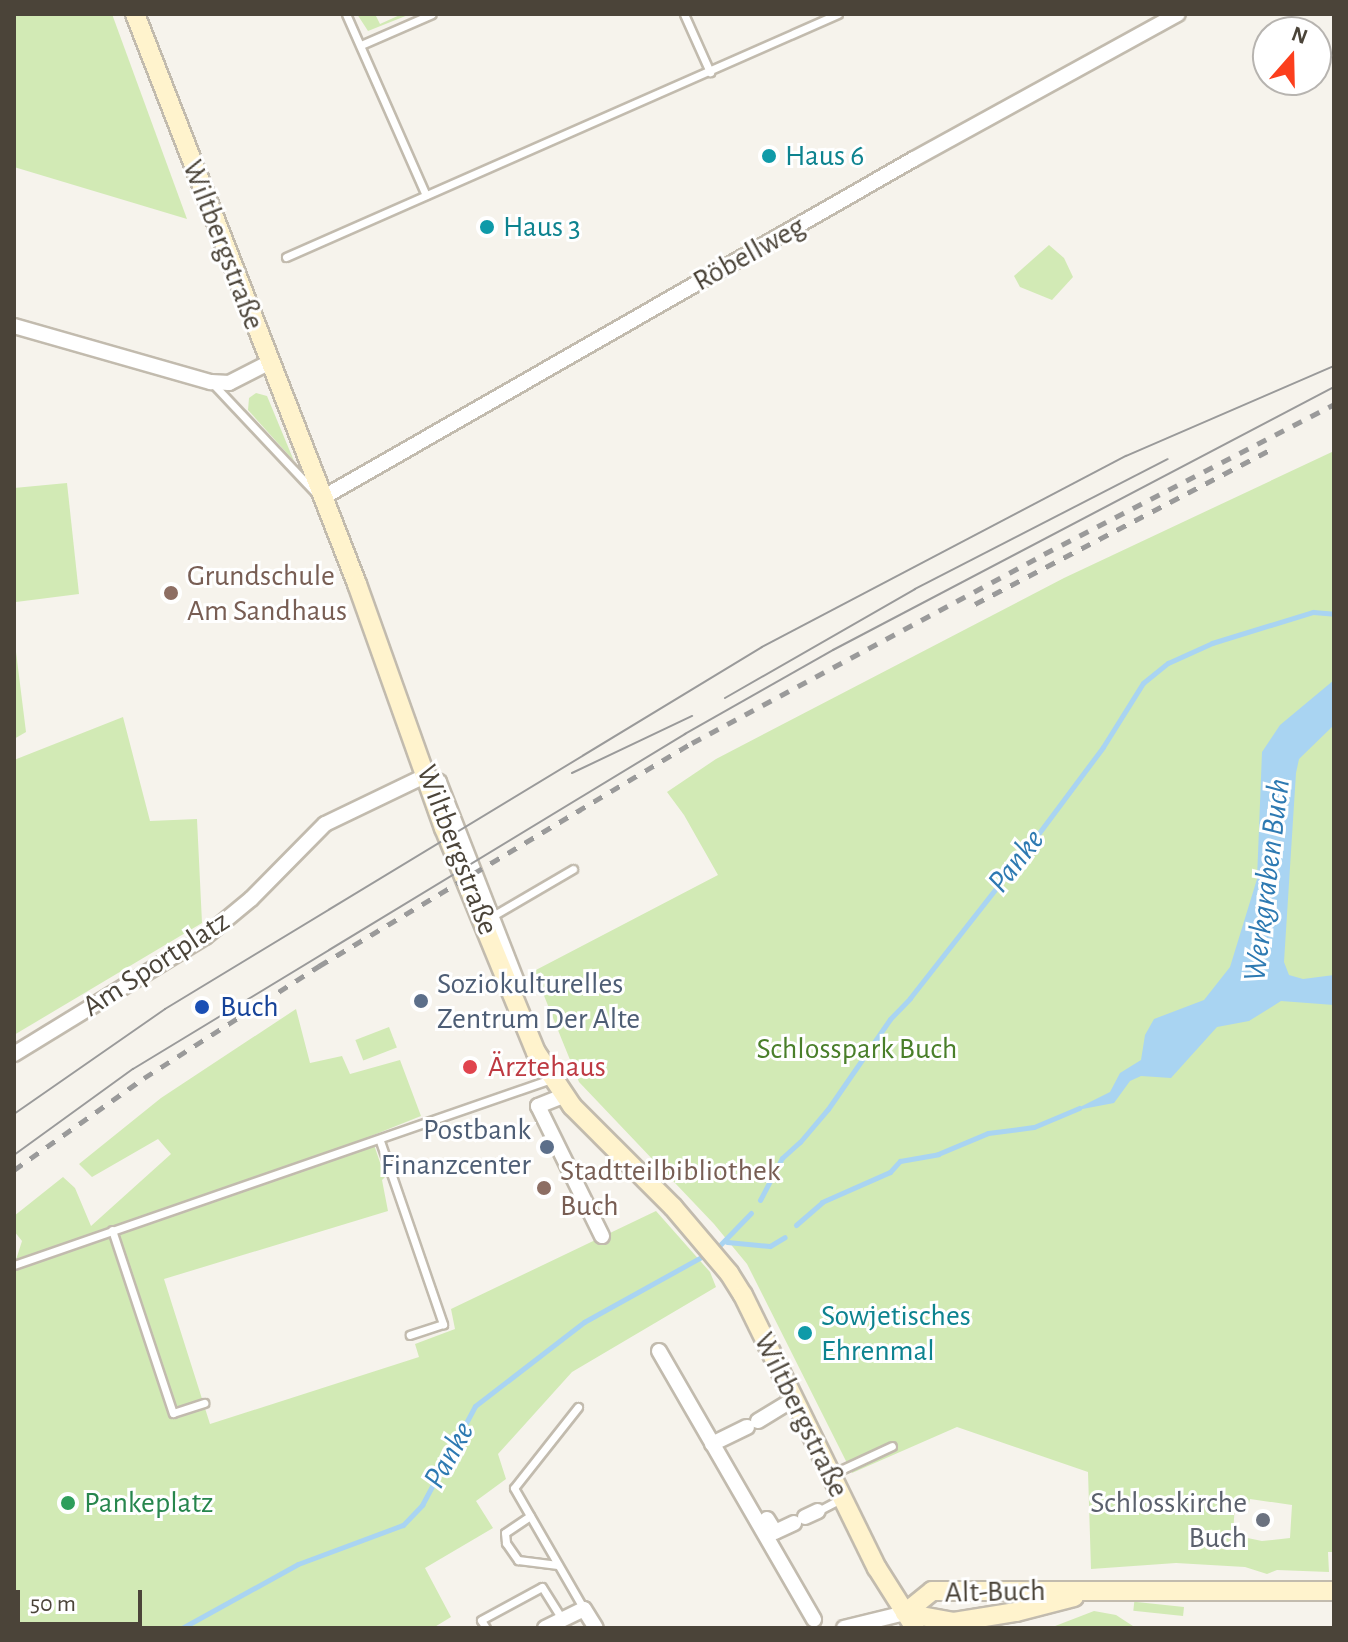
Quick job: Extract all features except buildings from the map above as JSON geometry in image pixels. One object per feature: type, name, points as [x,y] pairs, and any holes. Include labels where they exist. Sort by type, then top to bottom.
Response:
[{"type":"main road","name":"Wiltbergstraße","points":[[135,14],[524,1023],[551,1079],[563,1096],[721,1261],[743,1295],[841,1499],[908,1623]]},
{"type":"main road","name":"Alt-Buch","points":[[908,1623],[932,1591],[1334,1591]]},
{"type":"main road","name":"Alt-Buch","points":[[908,1623],[954,1622],[1033,1608],[1087,1591]]},
{"type":"street","name":"Röbellweg","points":[[322,498],[914,159],[1178,14]]},
{"type":"street","points":[[14,326],[211,382],[229,383],[268,363]]},
{"type":"street","points":[[427,775],[439,782],[525,1002],[524,1023]]},
{"type":"street","name":"Am Sportplatz","points":[[14,1054],[205,937],[251,899],[308,837],[340,814],[427,775]]},
{"type":"street","points":[[563,1096],[538,1106],[602,1236]]},
{"type":"street","points":[[659,1351],[814,1620]]},
{"type":"street","points":[[712,1444],[794,1399]]},
{"type":"street","points":[[755,1518],[763,1513],[775,1532],[806,1517]]},
{"type":"street","points":[[545,1628],[584,1609],[596,1628]]},
{"type":"street","points":[[844,1628],[908,1623]]},
{"type":"lane","points":[[346,14],[426,195]]},
{"type":"lane","points":[[361,45],[432,14]]},
{"type":"lane","points":[[684,14],[710,72]]},
{"type":"lane","name":"Wiltbergstraße","points":[[286,257],[838,14]]},
{"type":"lane","points":[[211,382],[322,498]]},
{"type":"lane","points":[[491,917],[573,869]]},
{"type":"lane","points":[[14,1265],[380,1141],[551,1079]]},
{"type":"lane","points":[[380,1141],[443,1324],[410,1335]]},
{"type":"lane","points":[[112,1230],[173,1413],[204,1403]]},
{"type":"lane","points":[[578,1407],[514,1488],[584,1609]]},
{"type":"lane","points":[[829,1475],[892,1446]]},
{"type":"lane","points":[[806,1517],[841,1499]]},
{"type":"lane","points":[[530,1516],[505,1533],[506,1543],[518,1560],[558,1565]]},
{"type":"lane","points":[[486,1628],[481,1620],[542,1587],[562,1619]]},
{"type":"green space","points":[[14,14],[112,14],[187,219],[14,167]]},
{"type":"green space","points":[[357,14],[375,14],[380,24],[402,14],[408,15],[368,31]]},
{"type":"green space","points":[[1049,245],[1064,258],[1073,277],[1052,300],[1020,287],[1014,276]]},
{"type":"green space","points":[[256,393],[267,396],[294,461],[248,410],[249,398]]},
{"type":"green space","name":"Schlosspark Buch","points":[[1334,451],[1334,1552],[1328,1552],[1329,1572],[1277,1570],[1267,1574],[1245,1567],[1176,1563],[1091,1569],[1088,1472],[957,1427],[852,1473],[747,1264],[714,1224],[579,1082],[534,971],[718,875],[684,815],[667,792],[716,759],[1064,578]],"holes":[[[1250,1499],[1292,1505],[1290,1538],[1262,1541],[1233,1535],[1235,1503],[1249,1504]]]},
{"type":"green space","points":[[67,483],[79,594],[16,602],[14,488]]},
{"type":"green space","points":[[14,636],[26,732],[14,739]]},
{"type":"green space","points":[[123,717],[150,821],[197,819],[202,923],[14,1035],[14,760]]},
{"type":"green space","points":[[296,1009],[310,1063],[342,1056],[350,1074],[400,1060],[421,1116],[371,1136],[385,1177],[382,1180],[388,1211],[164,1279],[210,1424],[419,1357],[415,1344],[455,1329],[451,1309],[656,1211],[710,1272],[716,1287],[572,1372],[498,1454],[506,1479],[476,1501],[493,1528],[425,1568],[451,1617],[433,1628],[14,1628],[14,1266],[22,1241],[14,1231],[14,1216],[63,1177],[75,1188],[91,1226],[171,1154],[158,1139],[92,1177],[79,1164],[161,1098]]},
{"type":"green space","points":[[389,1027],[397,1048],[363,1060],[355,1040]]},
{"type":"green space","points":[[1134,1602],[1184,1607],[1183,1616],[1133,1611]]},
{"type":"green space","points":[[1094,1611],[1116,1615],[1136,1628],[1050,1628]]},
{"type":"water","name":"Werkgraben Buch","points":[[1334,680],[1334,725],[1299,759],[1296,773],[1284,962],[1289,975],[1303,979],[1334,975],[1334,1005],[1281,1001],[1249,1021],[1217,1027],[1171,1078],[1141,1076],[1130,1081],[1114,1103],[1072,1111],[1110,1092],[1120,1073],[1141,1060],[1145,1035],[1154,1019],[1204,1000],[1230,967],[1257,879],[1262,752],[1280,725]]},
{"type":"waterway","name":"Panke","points":[[760,1200],[782,1158],[828,1109],[890,1019],[910,998],[1030,845],[1103,747],[1143,683],[1168,663],[1212,643],[1313,612],[1334,614]]},
{"type":"waterway","points":[[796,1225],[822,1202],[890,1172],[900,1161],[938,1154],[988,1133],[1034,1127],[1079,1108]]},
{"type":"waterway","name":"Panke","points":[[719,1246],[751,1213]]},
{"type":"waterway","points":[[727,1242],[770,1246],[785,1237]]},
{"type":"waterway","name":"Panke","points":[[182,1628],[298,1564],[403,1525],[422,1505],[475,1406],[584,1322],[703,1256]]},
{"type":"tram line","points":[[14,1114],[165,1009],[762,647],[1126,456],[1334,366]]},
{"type":"tram line","points":[[14,1155],[133,1069],[685,734],[833,650],[1334,387]]},
{"type":"tram line","points":[[725,698],[915,589],[1168,459]]},
{"type":"tram line","points":[[572,773],[692,716]]},
{"type":"railway","points":[[14,1170],[144,1078],[319,966],[692,743],[1044,554],[1334,404]]},
{"type":"railway","points":[[975,604],[1269,450]]},
{"type":"place","name":"Haus 6","points":[[769,156]]},
{"type":"place","name":"Haus 3","points":[[487,227]]},
{"type":"place","name":"Grundschule Am Sandhaus","points":[[171,593]]},
{"type":"place","name":"Soziokulturelles Zentrum Der Alte","points":[[421,1001]]},
{"type":"place","name":"Buch","points":[[202,1007]]},
{"type":"place","name":"Ärztehaus","points":[[470,1067]]},
{"type":"place","name":"Postbank Finanzcenter","points":[[547,1147]]},
{"type":"place","name":"Stadtteilbibliothek Buch","points":[[544,1188]]},
{"type":"place","name":"Sowjetisches Ehrenmal","points":[[805,1333]]},
{"type":"place","name":"Pankeplatz","points":[[68,1503]]},
{"type":"place","name":"Schlosskirche Buch","points":[[1263,1520]]}]
